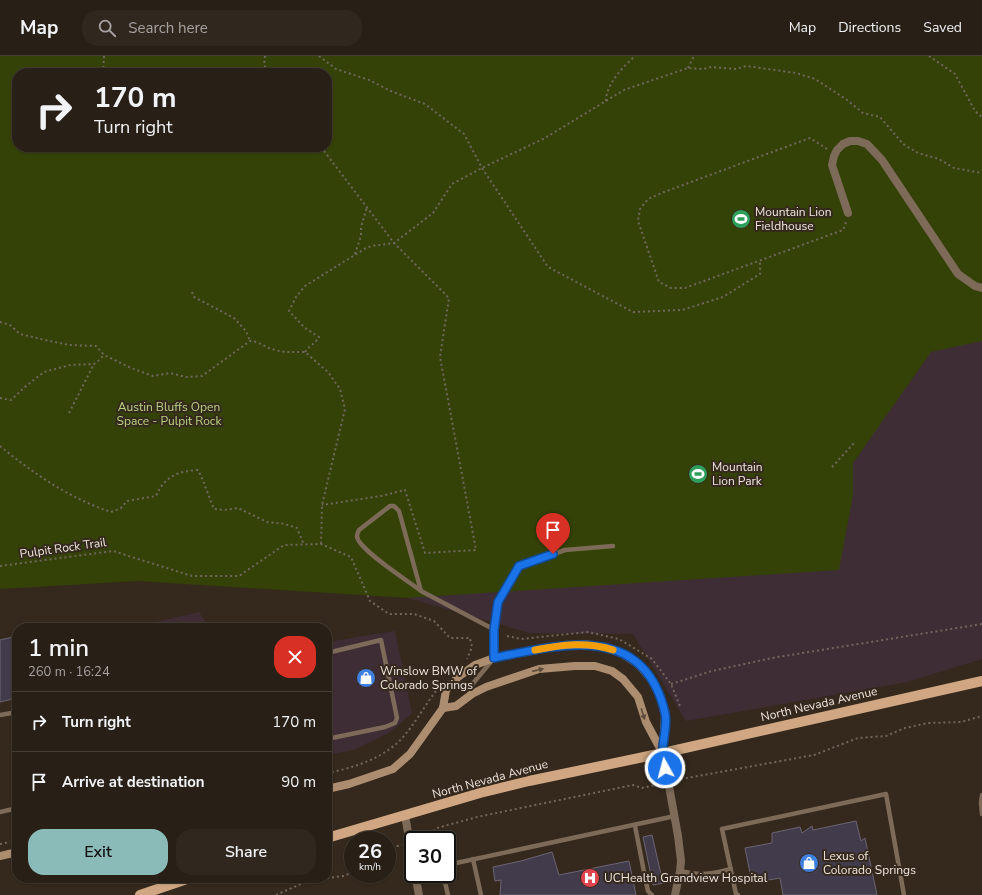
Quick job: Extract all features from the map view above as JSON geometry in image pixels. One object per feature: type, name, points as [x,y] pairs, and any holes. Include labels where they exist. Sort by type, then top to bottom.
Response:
[{"type":"main road","points":[[332,788],[349,784],[393,769],[410,754],[443,708],[446,690],[458,677],[475,665],[494,658],[552,647],[583,644],[603,646],[621,653],[638,664],[650,678],[660,695],[665,716],[662,753]]},
{"type":"main road","points":[[443,708],[456,706],[472,694],[486,687],[539,669],[595,666],[612,671],[623,679],[638,698],[646,722],[662,753]]},
{"type":"main road","name":"North Nevada Avenue","points":[[332,837],[480,793],[529,781],[662,753],[982,681]]},
{"type":"main road","points":[[0,856],[12,853]]},
{"type":"main road","points":[[140,895],[175,883]]},
{"type":"street","points":[[848,213],[832,165],[834,156],[843,144],[850,141],[858,141],[866,144],[882,160],[958,274],[974,286],[982,288]]},
{"type":"street","points":[[662,753],[679,842],[680,871],[675,895]]},
{"type":"street","points":[[405,815],[408,831]]},
{"type":"street","points":[[417,883],[419,895]]},
{"type":"lane","points":[[421,591],[399,511],[394,506],[390,506],[359,530],[357,536],[358,541],[372,556],[421,591],[494,630]]},
{"type":"lane","points":[[472,694],[470,687],[494,658],[494,630],[498,602],[519,566],[565,550],[613,546]]},
{"type":"lane","points":[[332,652],[381,640],[397,718],[395,723],[385,727],[332,739]]},
{"type":"lane","points":[[0,715],[12,713]]},
{"type":"lane","points":[[738,895],[736,894],[722,829],[886,794],[904,895]]},
{"type":"lane","points":[[982,795],[982,814]]},
{"type":"lane","points":[[0,812],[12,809]]},
{"type":"lane","points":[[456,863],[634,826],[674,816]]},
{"type":"lane","points":[[634,826],[648,891],[652,895]]},
{"type":"lane","points":[[473,858],[481,895]]},
{"type":"lane","points":[[680,871],[695,874],[709,874],[731,868]]},
{"type":"lane","points":[[445,883],[448,895]]},
{"type":"path","points":[[103,68],[104,56]]},
{"type":"path","points":[[265,56],[264,65],[266,68]]},
{"type":"path","points":[[319,56],[336,69],[369,80],[393,92],[425,104],[464,134],[482,168],[548,267],[633,312],[682,310],[723,297],[760,274],[760,260]]},
{"type":"path","points":[[606,101],[606,95],[619,72],[635,56]]},
{"type":"path","points":[[688,68],[694,56]]},
{"type":"path","points":[[929,56],[955,74],[975,111],[982,117]]},
{"type":"path","points":[[305,352],[317,341],[319,337],[301,325],[289,311],[305,286],[366,248],[394,244],[433,213],[452,184],[545,138],[624,90],[688,68],[703,69],[711,67],[736,70],[746,66],[796,73],[815,79],[848,100],[863,113],[880,117],[902,144],[918,154],[939,159],[954,168],[982,173]]},
{"type":"path","points":[[834,156],[826,148],[810,138],[648,198],[640,209],[638,222],[659,282],[671,288],[685,288],[843,230],[848,213]]},
{"type":"path","points":[[325,152],[394,244],[449,298],[440,357],[476,550]]},
{"type":"path","points":[[354,255],[361,236],[361,227],[367,207]]},
{"type":"path","points":[[192,292],[194,297],[234,318],[246,331],[250,342]]},
{"type":"path","points":[[0,322],[10,325],[20,334],[69,345],[96,346],[104,355],[131,368],[153,376],[170,373],[186,377],[202,376],[250,342],[254,341],[272,349],[289,353],[305,352],[328,372],[340,389],[345,409],[322,504],[321,544]]},
{"type":"path","points":[[69,412],[94,364],[104,355]]},
{"type":"path","points":[[0,398],[11,400],[44,372],[70,365],[94,364]]},
{"type":"path","points":[[832,467],[855,442]]},
{"type":"path","points":[[0,446],[21,463],[67,493],[93,506],[111,512],[121,508],[127,501],[156,496],[160,486],[185,470],[198,470],[214,509],[224,510],[238,508],[267,522],[285,524],[297,528],[304,544]]},
{"type":"path","name":"Pulpit Rock Trail","points":[[0,566],[113,551],[192,576],[239,576],[284,545],[321,544],[351,557],[370,601],[389,614],[414,614],[434,621],[450,638],[470,638],[472,647],[467,659],[462,663]]},
{"type":"path","points":[[671,684],[699,674],[772,658],[982,624]]},
{"type":"path","points":[[332,772],[366,762],[384,754],[404,737],[439,686]]},
{"type":"path","points":[[692,777],[814,755],[858,738],[886,736],[905,728],[928,724],[961,722],[982,716]]},
{"type":"path","points":[[433,831],[437,828],[477,817],[634,784],[642,788],[649,786]]},
{"type":"path","points":[[0,844],[12,841]]},
{"type":"path","points":[[332,877],[344,876]]},
{"type":"path","points":[[276,895],[303,883]]},
{"type":"shaded area","points":[[982,56],[982,659],[907,682],[686,721],[633,634],[530,633],[408,598],[323,345],[327,152],[332,152],[332,73]]},
{"type":"shaded area","points":[[199,612],[206,623],[152,623]]},
{"type":"shaded area","name":"Winslow BMW of Colorado Springs","points":[[395,631],[412,713],[389,733],[353,750],[332,754],[332,641]]},
{"type":"green space","name":"Austin Bluffs Open Space - Pulpit Rock","points":[[0,56],[982,56],[982,341],[931,352],[853,463],[853,495],[839,570],[408,598],[137,581],[0,589]]},
{"type":"building","points":[[12,637],[12,699],[0,702],[0,640]]},
{"type":"building","name":"Lexus of Colorado Springs","points":[[856,821],[861,841],[865,838],[877,895],[783,895],[780,878],[752,883],[745,848],[772,843],[772,833],[800,827],[802,833],[812,826],[813,830]]},
{"type":"building","points":[[652,835],[663,883],[653,885],[643,837]]},
{"type":"building","name":"UCHealth Grandview Hospital","points":[[552,852],[559,875],[629,861],[636,895],[500,895],[501,880],[495,881],[493,867]]},
{"type":"slow traffic","points":[[535,650],[583,644],[603,646],[613,650]]},
{"type":"place","name":"Mountain Lion Fieldhouse","points":[[741,219]]},
{"type":"place","name":"Mountain Lion Park","points":[[698,474]]},
{"type":"place","name":"Winslow BMW of Colorado Springs","points":[[366,678]]},
{"type":"place","name":"Lexus of Colorado Springs","points":[[809,863]]},
{"type":"place","name":"UCHealth Grandview Hospital","points":[[590,878]]},
{"type":"route","points":[[553,554],[519,566],[498,602],[494,630],[494,658],[552,647],[583,644],[603,646],[621,653],[638,664],[650,678],[660,695],[665,716],[662,753],[665,768]]}]
